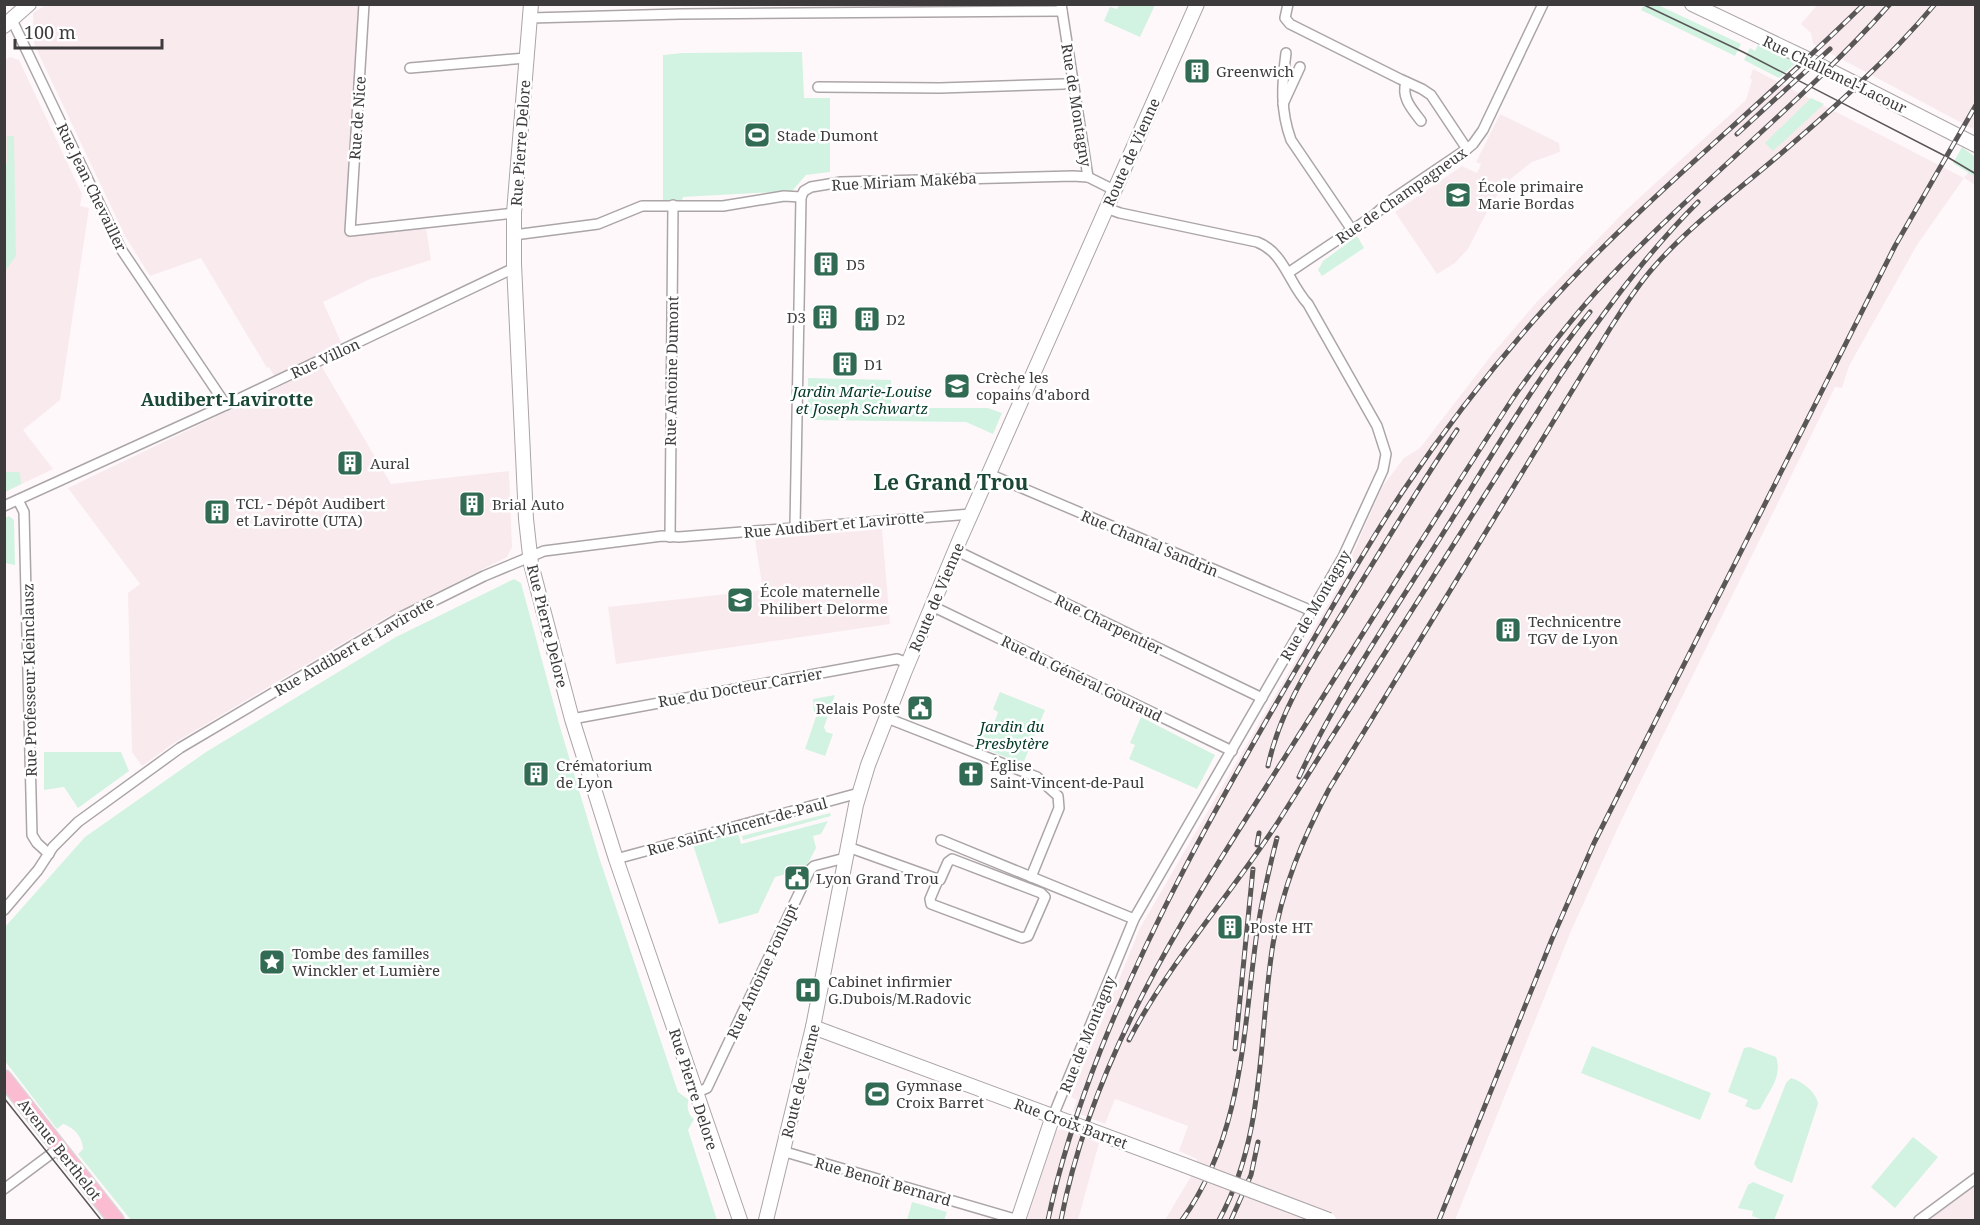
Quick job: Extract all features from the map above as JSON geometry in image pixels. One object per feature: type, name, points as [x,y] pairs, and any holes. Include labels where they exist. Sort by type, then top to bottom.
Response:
[{"type":"main road","name":"Avenue Berthelot","points":[[4,1078],[116,1221]]},
{"type":"street","name":"Rue de Nice","points":[[364,4],[350,231],[514,213]]},
{"type":"street","name":"Route de Vienne","points":[[766,1221],[813,1027],[859,793],[908,663],[955,550],[1197,4]]},
{"type":"street","points":[[1288,4],[1285,18],[1290,24],[1431,95],[1467,149]]},
{"type":"street","name":"Rue de Champagneux","points":[[1288,273],[1373,216],[1390,201],[1473,144],[1483,130],[1544,4]]},
{"type":"street","name":"Rue Challemel-Lacour","points":[[1692,4],[1976,145]]},
{"type":"street","name":"Rue de Montagny","points":[[1062,8],[1088,177],[1114,190]]},
{"type":"street","points":[[530,11],[704,14],[1062,8]]},
{"type":"street","name":"Rue Pierre Delore","points":[[530,11],[514,213],[514,268],[526,519],[532,575],[572,719],[616,859],[740,1221]]},
{"type":"street","name":"Rue Jean Chevailler","points":[[16,13],[121,249],[226,405]]},
{"type":"street","points":[[1286,53],[1281,88],[1285,125],[1291,140],[1352,230]]},
{"type":"street","points":[[410,68],[526,58]]},
{"type":"street","points":[[1283,107],[1300,67]]},
{"type":"street","points":[[1403,81],[1404,97],[1421,121]]},
{"type":"street","points":[[818,87],[940,88],[1064,84]]},
{"type":"street","name":"Rue Miriam Makéba","points":[[514,235],[598,224],[642,206],[723,206],[784,196],[801,196],[811,187],[841,182],[1088,177]]},
{"type":"street","points":[[795,527],[801,196]]},
{"type":"street","name":"Rue Antoine Dumont","points":[[670,537],[673,205]]},
{"type":"street","name":"Rue de Montagny","points":[[1053,1116],[1134,919],[1351,543],[1378,484],[1386,454],[1377,426],[1308,304],[1300,296],[1277,255],[1257,242],[1120,213],[1106,208]]},
{"type":"street","name":"Rue Villon","points":[[4,506],[226,405],[514,268]]},
{"type":"street","name":"Rue Chantal Sandrin","points":[[989,474],[1312,611]]},
{"type":"street","name":"Rue Professeur Kleinclausz","points":[[18,500],[24,512],[32,835],[49,854]]},
{"type":"street","name":"Rue Audibert et Lavirotte","points":[[4,910],[78,822],[180,748],[401,617],[530,556],[554,550],[662,536],[971,514]]},
{"type":"street","name":"Rue Charpentier","points":[[955,550],[1262,698]]},
{"type":"street","name":"Rue du Général Gouraud","points":[[932,606],[1232,751]]},
{"type":"street","name":"Rue du Docteur Carrier","points":[[572,719],[897,658],[908,663]]},
{"type":"street","points":[[887,718],[1037,777],[1058,796],[1059,808],[1031,877]]},
{"type":"street","name":"Rue Saint-Vincent-de-Paul","points":[[616,859],[859,793]]},
{"type":"street","points":[[941,840],[1134,919]]},
{"type":"street","points":[[847,853],[938,879]]},
{"type":"street","name":"Rue Antoine Fonlupt","points":[[699,1103],[698,1092],[707,1088],[810,870],[813,866],[847,853]]},
{"type":"street","points":[[952,859],[1041,892],[1045,897],[1028,936],[1022,938],[932,904],[930,899],[938,879],[940,880],[948,862],[952,859]]},
{"type":"street","name":"Rue Audibert et Lavirotte","points":[[4,903],[15,896]]},
{"type":"street","name":"Rue Croix Barret","points":[[813,1027],[1329,1221]]},
{"type":"street","points":[[1018,1220],[1053,1116]]},
{"type":"street","points":[[4,1189],[59,1148]]},
{"type":"street","name":"Rue Benoît Bernard","points":[[782,1151],[1018,1220]]},
{"type":"street","points":[[1919,1221],[1976,1178]]},
{"type":"shaded area","points":[[47,4],[361,5],[347,235],[426,227],[431,260],[370,279],[323,302],[341,342],[322,367],[391,484],[509,471],[512,547],[507,557],[385,618],[174,743],[142,766],[132,752],[128,593],[140,584],[68,488],[280,386],[201,258],[150,276],[125,236],[34,44],[33,13]]},
{"type":"shaded area","points":[[1818,4],[1975,5],[1975,130],[1813,44],[1811,33],[1801,24]]},
{"type":"shaded area","points":[[10,57],[19,60],[82,194],[80,206],[89,208],[60,400],[23,430],[53,469],[5,492],[4,61]]},
{"type":"shaded area","points":[[1753,69],[1964,178],[1917,245],[1849,366],[1842,388],[1835,387],[1620,823],[1571,931],[1455,1220],[1165,1220],[1190,1178],[1197,1159],[1179,1151],[1188,1126],[1115,1099],[1105,1124],[1073,1111],[1077,1100],[1071,1097],[1140,928],[1353,562],[1351,558],[1382,487],[1404,458],[1420,448],[1494,352],[1535,304],[1625,211],[1746,100]]},
{"type":"shaded area","name":"École primaire Marie Bordas","points":[[1500,114],[1559,143],[1560,152],[1532,162],[1508,181],[1492,202],[1468,249],[1455,263],[1437,274],[1395,212],[1462,166],[1477,173],[1481,164],[1476,162]]},
{"type":"shaded area","points":[[1975,163],[1975,185],[1964,178]]},
{"type":"shaded area","name":"École maternelle Philibert Delorme","points":[[882,529],[890,624],[616,664],[608,607],[763,590],[755,540]]},
{"type":"shaded area","points":[[1061,1129],[1099,1143],[1078,1220],[1027,1220],[1056,1131]]},
{"type":"shaded area","points":[[1975,1178],[1975,1220],[1919,1220]]},
{"type":"green space","points":[[1644,4],[1658,5],[1741,44],[1735,56],[1641,10]]},
{"type":"green space","points":[[1119,5],[1155,5],[1140,37],[1104,21],[1110,7],[1117,9]]},
{"type":"green space","points":[[1758,45],[1797,62],[1779,78],[1744,60],[1750,48],[1755,51]]},
{"type":"green space","name":"Stade Dumont","points":[[802,52],[804,98],[830,98],[830,172],[806,175],[792,191],[663,200],[663,55]]},
{"type":"green space","points":[[1811,98],[1824,104],[1773,151],[1765,143]]},
{"type":"green space","points":[[7,136],[14,136],[16,256],[5,271],[4,162],[7,164]]},
{"type":"green space","points":[[1962,147],[1975,157],[1975,177],[1953,163]]},
{"type":"green space","points":[[1357,236],[1364,248],[1322,276],[1318,270],[1323,261]]},
{"type":"green space","name":"Jardin Marie-Louise et Joseph Schwartz","points":[[808,378],[891,380],[891,408],[988,408],[1002,413],[993,434],[966,422],[808,420]]},
{"type":"green space","points":[[5,472],[20,472],[21,484],[5,492]]},
{"type":"green space","points":[[9,516],[14,520],[15,565],[5,563],[5,518]]},
{"type":"green space","points":[[514,579],[521,583],[560,727],[599,857],[678,1092],[689,1100],[688,1110],[694,1119],[688,1130],[717,1220],[131,1220],[78,1154],[83,1149],[77,1134],[63,1124],[57,1129],[5,1061],[5,927],[85,837],[206,752],[396,637]]},
{"type":"green space","name":"Jardin du Presbytère","points":[[1000,692],[1045,710],[1023,764],[983,748],[983,743],[980,742],[988,721],[994,723],[998,712],[993,709]]},
{"type":"green space","points":[[835,695],[824,727],[826,732],[833,734],[825,756],[805,749],[817,714],[814,713],[813,699]]},
{"type":"green space","points":[[1141,717],[1215,755],[1197,789],[1129,759],[1135,745],[1130,743]]},
{"type":"green space","points":[[44,752],[121,752],[129,771],[78,808],[64,787],[44,790]]},
{"type":"green space","points":[[830,813],[831,816],[743,840],[742,836]]},
{"type":"green space","points":[[828,821],[821,834],[813,836],[816,848],[805,869],[775,877],[758,913],[719,924],[692,842],[737,830],[741,844]]},
{"type":"green space","points":[[1592,1046],[1711,1093],[1700,1120],[1581,1073]]},
{"type":"green space","points":[[1750,1047],[1776,1057],[1778,1064],[1776,1078],[1770,1090],[1760,1109],[1754,1110],[1745,1106],[1748,1100],[1728,1092],[1744,1048]]},
{"type":"green space","points":[[1791,1078],[1808,1088],[1818,1104],[1792,1183],[1758,1169],[1754,1164],[1786,1083]]},
{"type":"green space","points":[[1913,1137],[1938,1157],[1895,1208],[1871,1187]]},
{"type":"green space","points":[[1753,1182],[1784,1195],[1774,1220],[1763,1220],[1752,1216],[1753,1211],[1738,1208],[1748,1185]]},
{"type":"green space","points":[[912,1202],[947,1212],[944,1220],[907,1220]]},
{"type":"tram line","points":[[1642,4],[1743,52],[1976,174]]},
{"type":"tram line","points":[[4,1098],[101,1220]]},
{"type":"railway","points":[[1048,1220],[1064,1155],[1078,1112],[1093,1070],[1141,956],[1209,822],[1258,734],[1403,491],[1453,420],[1545,308],[1621,229],[1864,4]]},
{"type":"railway","points":[[1061,1220],[1077,1155],[1098,1093],[1124,1032],[1154,973],[1221,858],[1513,398],[1558,338],[1607,280],[1677,210],[1786,110],[1890,4]]},
{"type":"railway","points":[[1219,1220],[1234,1188],[1253,1120],[1268,979],[1282,903],[1302,845],[1329,789],[1611,327],[1642,282],[1667,253],[1697,224],[1799,138],[1859,83],[1935,4]]},
{"type":"railway","points":[[1737,134],[1830,49]]},
{"type":"railway","points":[[1439,1220],[1552,939],[1594,843],[1895,246],[1976,105]]},
{"type":"railway","points":[[1129,1040],[1163,983],[1278,822],[1562,373],[1626,284],[1698,202]]},
{"type":"railway","points":[[1299,777],[1332,712],[1369,650],[1533,390],[1590,312]]},
{"type":"railway","points":[[1268,766],[1282,721],[1302,679],[1457,430]]},
{"type":"railway","points":[[1257,845],[1259,833]]},
{"type":"railway","points":[[1182,1220],[1202,1188],[1229,1118],[1243,1044],[1259,920],[1277,838]]},
{"type":"railway","points":[[1235,1049],[1253,869]]},
{"type":"railway","points":[[1231,1220],[1251,1175],[1258,1142]]},
{"type":"place","name":"Greenwich","points":[[1197,71]]},
{"type":"place","name":"Stade Dumont","points":[[757,135]]},
{"type":"place","name":"École primaire Marie Bordas","points":[[1458,195]]},
{"type":"place","name":"D5","points":[[826,264]]},
{"type":"place","name":"D3","points":[[825,317]]},
{"type":"place","name":"D2","points":[[867,319]]},
{"type":"place","name":"D1","points":[[845,364]]},
{"type":"place","name":"Crèche les copains d'abord","points":[[957,386]]},
{"type":"place","name":"Aural","points":[[350,463]]},
{"type":"place","name":"Brial Auto","points":[[472,504]]},
{"type":"place","name":"TCL - Dépôt Audibert et Lavirotte (UTA)","points":[[217,512]]},
{"type":"place","name":"École maternelle Philibert Delorme","points":[[740,600]]},
{"type":"place","name":"Technicentre TGV de Lyon","points":[[1508,630]]},
{"type":"place","name":"Relais Poste","points":[[920,708]]},
{"type":"place","name":"Crématorium de Lyon","points":[[536,774]]},
{"type":"place","name":"Église Saint-Vincent-de-Paul","points":[[971,774]]},
{"type":"place","name":"Lyon Grand Trou","points":[[797,878]]},
{"type":"place","name":"Poste HT","points":[[1230,927]]},
{"type":"place","name":"Tombe des familles Winckler et Lumière","points":[[272,962]]},
{"type":"place","name":"Cabinet infirmier G.Dubois/M.Radovic","points":[[808,990]]},
{"type":"place","name":"Gymnase Croix Barret","points":[[877,1094]]},
{"type":"district","name":"Audibert-Lavirotte","points":[[227,399]]},
{"type":"district","name":"Le Grand Trou","points":[[951,482]]}]
